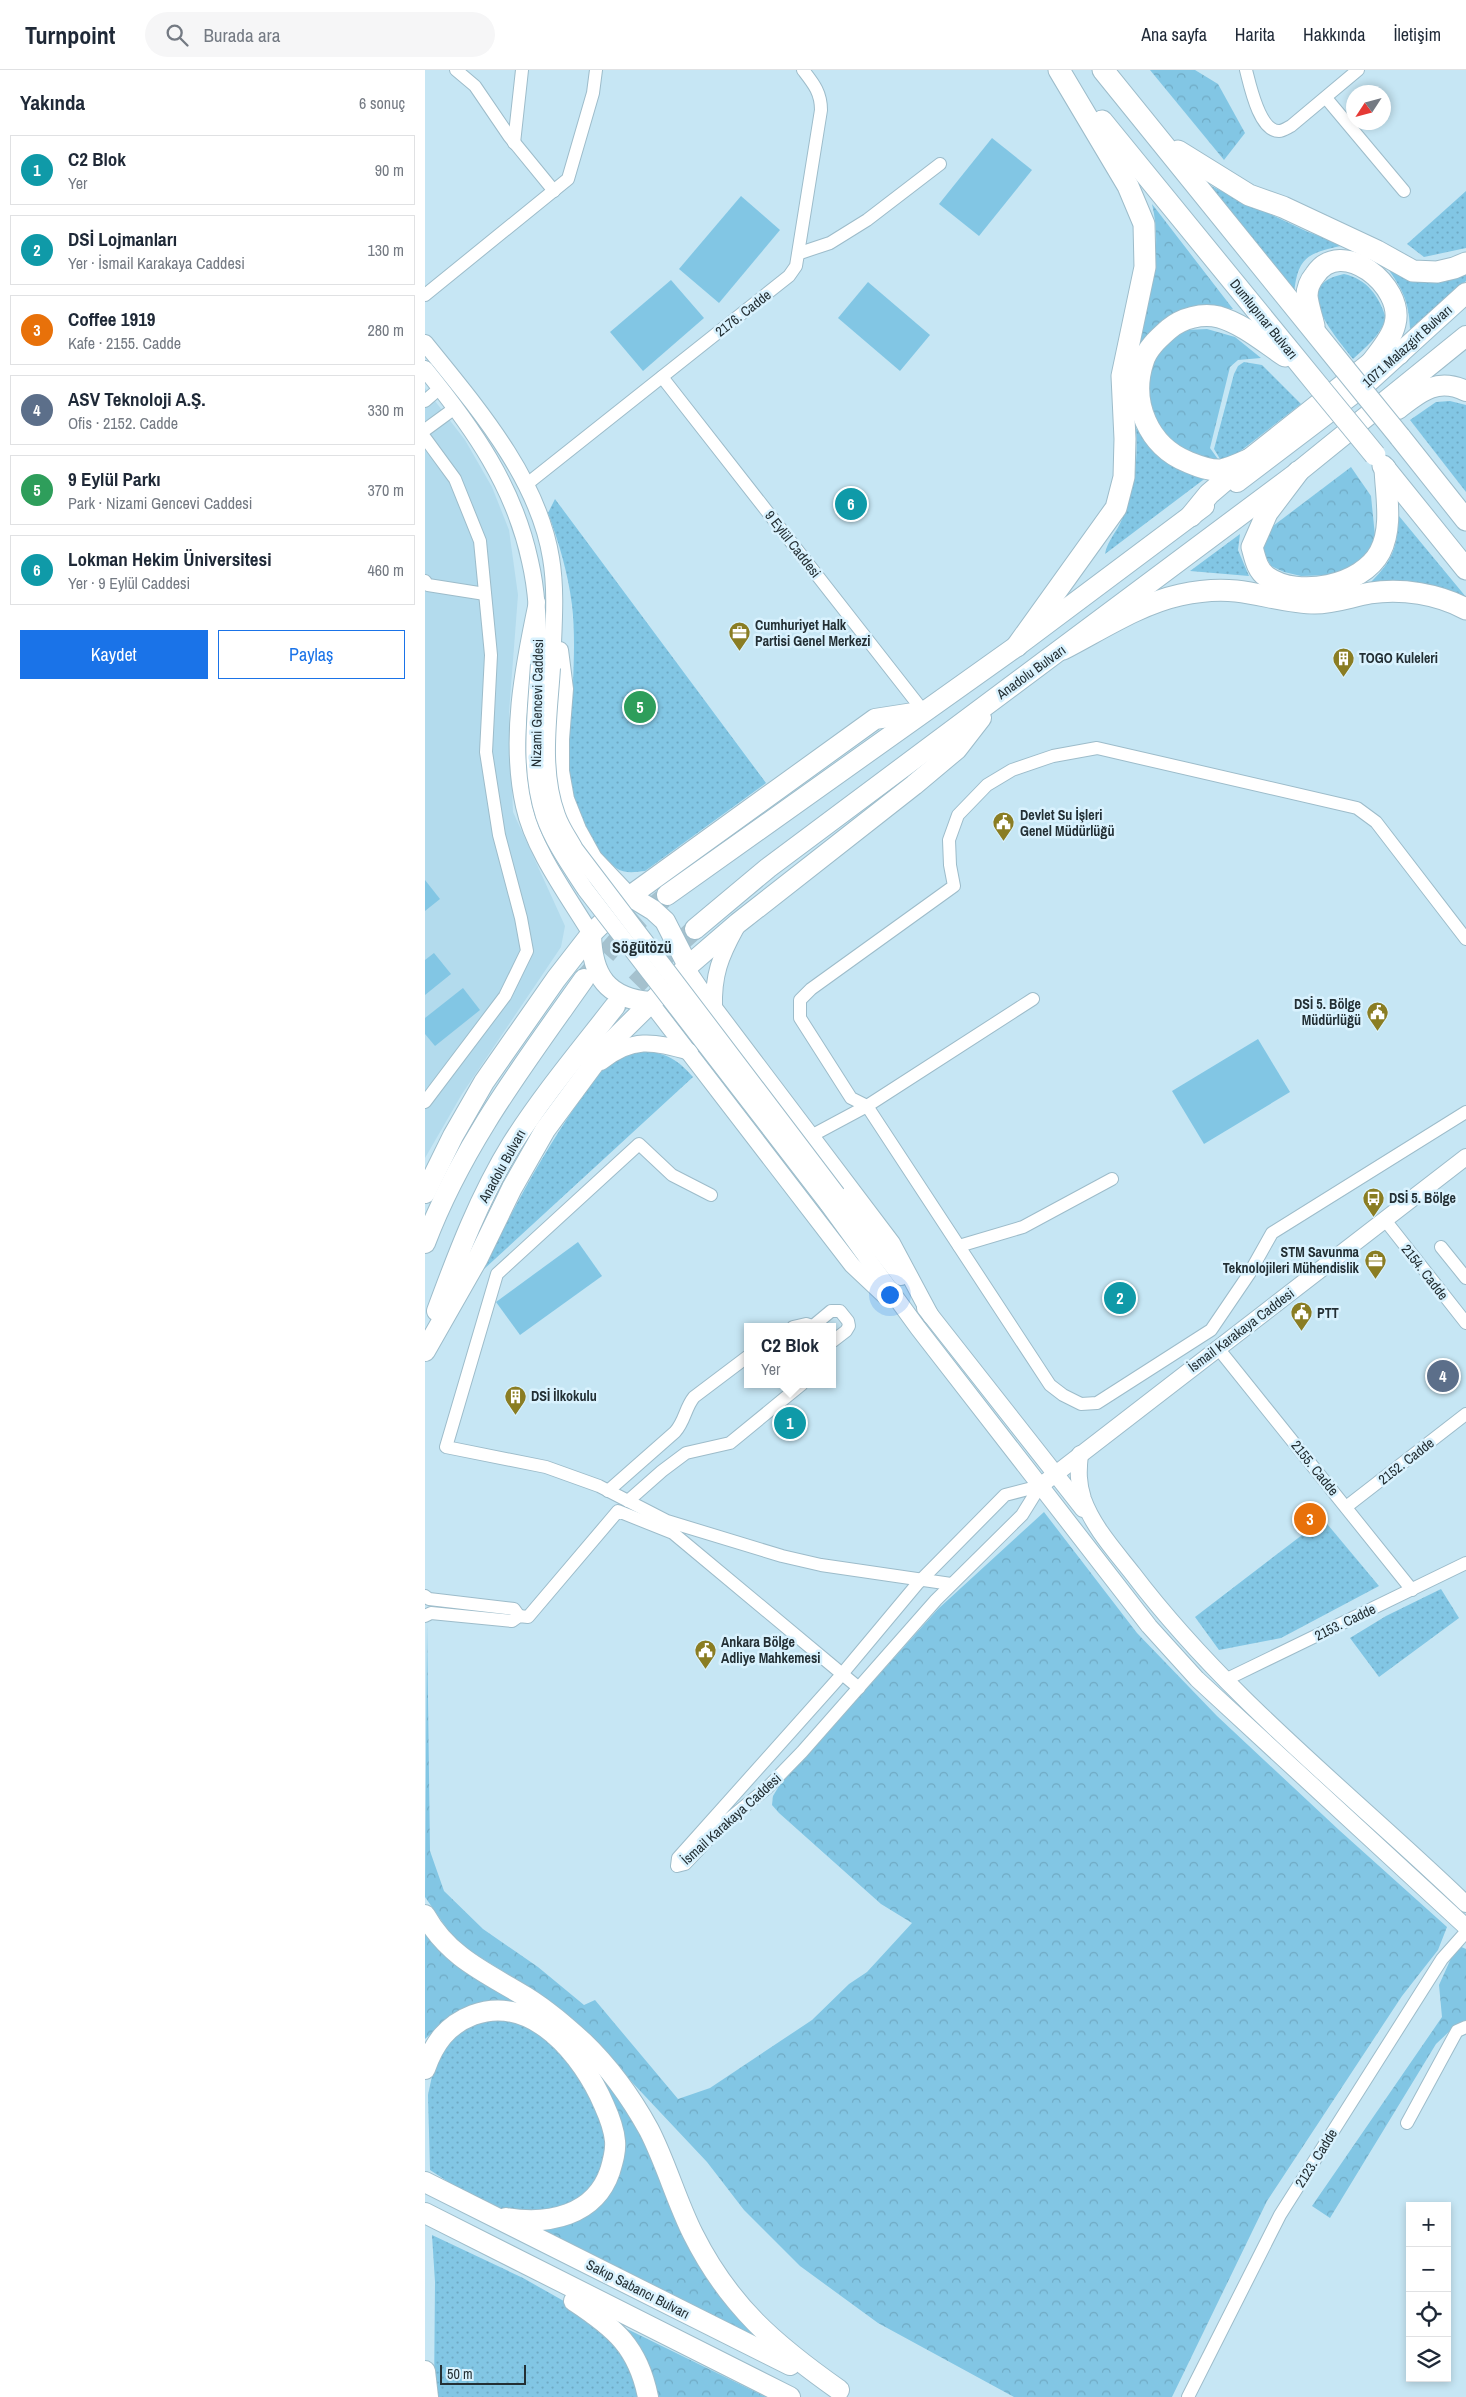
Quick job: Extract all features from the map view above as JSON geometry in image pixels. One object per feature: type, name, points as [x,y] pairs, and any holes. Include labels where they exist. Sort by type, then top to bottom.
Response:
[{"type":"highway","name":"Dumlupınar Bulvarı","points":[[1060,70],[1466,569]]},
{"type":"highway","points":[[1017,646],[1116,508],[1124,477],[1125,439],[1122,376],[1145,266],[1144,224],[1128,186],[1060,70]]},
{"type":"highway","points":[[1103,70],[1466,520]]},
{"type":"highway","points":[[1161,140],[1249,195],[1283,207],[1377,251],[1413,271],[1437,272],[1454,268],[1466,262]]},
{"type":"highway","points":[[1191,516],[1209,494],[1250,459],[1371,363],[1391,334],[1395,323],[1396,315],[1387,290],[1364,266],[1351,262],[1334,262],[1317,272],[1309,283],[1307,296],[1315,332]]},
{"type":"highway","points":[[1250,459],[1221,470],[1208,469],[1175,457],[1156,440],[1142,415],[1138,386],[1143,360],[1155,341],[1175,325],[1197,316],[1211,316],[1236,323],[1303,368]]},
{"type":"highway","points":[[1371,363],[1399,354]]},
{"type":"highway","points":[[1298,472],[1267,513],[1252,547],[1257,565],[1267,577],[1285,584],[1307,588],[1330,586],[1349,579],[1365,568],[1379,554],[1386,538],[1387,522],[1380,462]]},
{"type":"highway","points":[[1063,649],[1149,605],[1179,595],[1213,590],[1236,591],[1291,602],[1316,604],[1345,600],[1370,593],[1395,591],[1424,594],[1466,609]]},
{"type":"main road","name":"1071 Malazgirt Bulvarı","points":[[1191,516],[1346,398],[1399,354],[1466,293]]},
{"type":"main road","name":"1071 Malazgirt Bulvarı","points":[[1367,416],[1466,336]]},
{"type":"main road","points":[[1432,386],[1437,360]]},
{"type":"main road","points":[[1319,455],[1338,456],[1419,393],[1432,386],[1446,386],[1466,391]]},
{"type":"main road","name":"Anadolu Bulvarı","points":[[695,929],[752,880],[1298,472],[1367,416]]},
{"type":"main road","points":[[667,895],[1017,646],[1191,516]]},
{"type":"main road","points":[[425,1352],[478,1258],[512,1188],[545,1130],[607,1046],[688,966],[739,923],[915,785],[950,755],[1000,695]]},
{"type":"main road","points":[[425,1194],[453,1136],[484,1082],[555,979],[591,934],[630,896],[875,719],[923,712]]},
{"type":"main road","points":[[630,896],[653,910],[665,921],[688,966]]},
{"type":"main road","points":[[591,934],[592,955],[603,979],[617,994],[633,1000],[650,1002]]},
{"type":"main road","points":[[425,1243],[463,1159],[493,1109],[584,979]]},
{"type":"main road","name":"Anadolu Bulvarı","points":[[425,1346],[462,1241],[512,1145],[552,1086],[615,1006]]},
{"type":"main road","points":[[425,1915],[445,1943],[464,1961],[528,1998],[554,2016],[584,2044],[612,2077],[649,2130],[694,2236],[719,2278],[757,2326],[779,2346],[845,2393]]},
{"type":"main road","points":[[425,2069],[431,2052],[445,2031],[463,2019],[483,2011],[508,2010],[536,2020],[554,2035],[571,2050],[595,2085],[607,2113],[615,2141],[612,2164],[602,2188],[584,2206],[561,2217],[540,2221],[491,2215]]},
{"type":"main road","name":"Sakıp Sabancı Bulvarı","points":[[425,2182],[845,2393]]},
{"type":"main road","name":"Sakıp Sabancı Bulvarı","points":[[432,2217],[790,2397]]},
{"type":"main road","points":[[511,2258],[594,2314],[624,2340],[643,2373],[648,2397]]},
{"type":"main road","points":[[425,2371],[428,2397]]},
{"type":"street","points":[[456,70],[475,86],[514,143],[554,191]]},
{"type":"street","points":[[514,143],[522,70]]},
{"type":"street","points":[[425,295],[568,179],[593,93],[596,70]]},
{"type":"street","name":"2176. Cadde","points":[[527,484],[789,276],[796,266],[800,253],[821,110],[821,97],[803,70]]},
{"type":"street","points":[[1246,70],[1261,116],[1272,129],[1280,131],[1291,126],[1327,98],[1358,70]]},
{"type":"street","points":[[1327,98],[1404,192]]},
{"type":"street","points":[[800,253],[830,243],[867,220],[940,164]]},
{"type":"street","name":"Nizami Gencevi Caddesi","points":[[425,343],[459,385],[527,484],[541,520],[551,558],[553,600],[565,689],[561,740],[561,771],[566,799],[577,830],[594,858],[630,896]]},
{"type":"street","name":"Nizami Gencevi Caddesi","points":[[425,370],[487,452],[507,490],[521,525],[537,602],[545,666],[549,783],[557,815],[575,849],[640,949],[832,1198]]},
{"type":"street","name":"9 Eylül Caddesi","points":[[662,377],[923,712]]},
{"type":"street","points":[[425,401],[440,388]]},
{"type":"street","points":[[425,430],[455,408]]},
{"type":"street","points":[[425,438],[455,479],[480,541],[491,655],[486,752],[499,835],[521,918],[527,951],[505,996],[425,1102]]},
{"type":"street","points":[[425,581],[428,585],[485,594]]},
{"type":"street","name":"Nizami Gencevi Caddesi","points":[[545,666],[553,600]]},
{"type":"street","name":"Nizami Gencevi Caddesi","points":[[537,602],[524,662],[517,732],[524,807],[535,836],[591,934]]},
{"type":"street","points":[[1466,939],[1376,822],[1357,808],[1097,748],[1053,756],[1012,770],[987,785],[958,815],[949,840],[949,865],[954,886],[811,989],[800,1000],[800,1018],[851,1098],[867,1106],[1050,1385],[1063,1395],[1081,1404],[1097,1403],[1114,1394],[1211,1330],[1249,1274],[1273,1233],[1466,1112]]},
{"type":"street","points":[[714,1008],[713,985],[721,956],[739,923]]},
{"type":"street","points":[[688,966],[697,985],[892,1243],[931,1316]]},
{"type":"street","points":[[811,1136],[867,1106],[1033,999]]},
{"type":"street","points":[[650,1002],[853,1265],[917,1328]]},
{"type":"street","points":[[587,1073],[615,1050],[632,1044],[651,1043],[690,1052]]},
{"type":"street","points":[[711,1195],[672,1174],[639,1144],[497,1274],[446,1447],[546,1467],[608,1491],[667,1521],[782,1556],[821,1565],[951,1584]]},
{"type":"street","name":"İsmail Karakaya Caddesi","points":[[1040,1486],[1005,1495],[921,1580],[842,1674],[678,1858],[677,1866],[685,1864],[723,1824],[767,1788],[951,1584],[1023,1515],[1040,1486],[1217,1347],[1466,1157]]},
{"type":"street","points":[[959,1246],[1023,1226],[1112,1179]]},
{"type":"street","points":[[832,1198],[931,1316],[1041,1454],[1165,1616],[1225,1680],[1466,1904]]},
{"type":"street","points":[[832,1198],[917,1328],[1132,1605],[1197,1679],[1466,1927]]},
{"type":"street","name":"2154. Cadde","points":[[1385,1220],[1466,1323]]},
{"type":"street","points":[[1441,1247],[1466,1278]]},
{"type":"street","points":[[817,1323],[831,1311],[840,1311],[848,1320],[849,1326],[836,1339]]},
{"type":"street","name":"2155. Cadde","points":[[1217,1347],[1412,1590]]},
{"type":"street","points":[[608,1491],[680,1427],[688,1405],[694,1397],[744,1359]]},
{"type":"street","points":[[628,1501],[686,1453],[730,1443],[795,1388]]},
{"type":"street","name":"2152. Cadde","points":[[1346,1507],[1466,1414]]},
{"type":"street","points":[[1041,1454],[1056,1456],[1080,1454],[1077,1476],[1083,1500],[1098,1528]]},
{"type":"street","points":[[425,1616],[431,1613],[512,1621],[519,1616],[528,1617],[618,1511],[673,1533],[859,1688]]},
{"type":"street","name":"2153. Cadde","points":[[1225,1680],[1466,1564]]},
{"type":"street","points":[[425,1596],[429,1599],[514,1609],[519,1616]]},
{"type":"street","name":"2123. Cadde","points":[[1188,2397],[1280,2214],[1442,1959],[1466,1932]]},
{"type":"street","points":[[1407,2123],[1457,2031],[1466,2028]]},
{"type":"shaded area","points":[[425,388],[465,440],[492,487],[509,530],[518,595],[509,712],[513,812],[565,926],[561,947],[462,1094],[425,1158]]},
{"type":"green space","points":[[1150,70],[1195,70],[1218,84],[1245,133],[1224,160]]},
{"type":"green space","points":[[992,138],[1032,170],[979,236],[939,204]]},
{"type":"green space","points":[[1207,184],[1308,232],[1345,245],[1313,254],[1307,258],[1298,272],[1294,296]]},
{"type":"green space","points":[[1466,191],[1466,248],[1424,257],[1407,244]]},
{"type":"green space","points":[[741,196],[780,230],[719,303],[679,269]]},
{"type":"green space","points":[[1152,204],[1233,309],[1194,311],[1165,319],[1155,327],[1137,352],[1155,260],[1155,222]]},
{"type":"green space","points":[[1386,266],[1466,272],[1466,281],[1410,329],[1404,295]]},
{"type":"green space","points":[[1344,274],[1366,284],[1376,296],[1386,318],[1368,346],[1353,359],[1327,324],[1317,299],[1319,289],[1328,280]]},
{"type":"green space","points":[[671,280],[704,318],[643,371],[610,332]]},
{"type":"green space","points":[[868,282],[930,335],[900,371],[838,318]]},
{"type":"green space","points":[[1207,329],[1235,337],[1261,358],[1238,360],[1230,367],[1210,448],[1220,462],[1193,457],[1161,433],[1147,391],[1154,357],[1172,338],[1185,330]]},
{"type":"green space","points":[[1244,362],[1262,365],[1301,404],[1229,460],[1220,459],[1214,449],[1234,374],[1238,366]]},
{"type":"green space","points":[[1450,401],[1466,405],[1466,492],[1410,420],[1436,402]]},
{"type":"green space","points":[[1136,428],[1157,455],[1182,470],[1207,477],[1105,554],[1122,519],[1133,486],[1136,463]]},
{"type":"green space","points":[[1351,467],[1371,496],[1375,536],[1371,551],[1347,569],[1333,575],[1301,576],[1284,572],[1271,566],[1264,553],[1263,546],[1269,529]]},
{"type":"green space","points":[[555,499],[766,783],[645,871],[623,871],[608,861],[592,840],[586,828],[568,779],[566,756],[573,684],[574,624],[566,570],[548,513]]},
{"type":"green space","points":[[1399,516],[1466,597],[1466,602],[1416,582],[1371,582],[1393,553]]},
{"type":"green space","points":[[1240,534],[1238,550],[1249,576],[1190,571]]},
{"type":"green space","points":[[425,880],[440,899],[425,911]]},
{"type":"green space","points":[[434,953],[451,974],[425,995],[425,960]]},
{"type":"green space","points":[[463,988],[480,1010],[435,1046],[425,1034],[425,1018]]},
{"type":"green space","points":[[1258,1039],[1290,1092],[1204,1144],[1172,1091]]},
{"type":"green space","points":[[645,1051],[672,1058],[693,1077],[483,1270],[540,1162],[566,1120],[595,1080],[607,1066],[616,1060]]},
{"type":"green space","points":[[578,1242],[602,1276],[520,1335],[496,1302]]},
{"type":"green space","points":[[1044,1512],[1137,1633],[1217,1716],[1339,1830],[1447,1927],[1438,1950],[1402,1996],[1267,2201],[1172,2397],[1014,2397],[878,2323],[800,2266],[744,2210],[707,2162],[581,2028],[511,1976],[457,1943],[425,1897],[427,1621],[430,1851],[444,1891],[483,1929],[538,1967],[584,2005],[595,2000],[678,2099],[710,2088],[812,2020],[849,1984],[867,1972],[912,1923],[881,1904],[779,1813],[772,1805],[773,1796],[779,1786],[938,1609]]},
{"type":"green space","points":[[1323,1519],[1379,1586],[1281,1638],[1219,1650],[1195,1617]]},
{"type":"green space","points":[[1441,1589],[1459,1618],[1379,1677],[1350,1638],[1386,1616]]},
{"type":"green space","points":[[425,1932],[558,2029],[623,2099],[728,2303],[762,2345],[530,2228],[570,2222],[618,2161],[593,2068],[508,2004],[478,2003],[446,2021],[425,2039]]},
{"type":"green space","points":[[1457,1945],[1466,1949],[1466,2020],[1456,2025],[1436,2044],[1330,2218],[1312,2206],[1442,2017],[1439,1985]]},
{"type":"green space","points":[[492,2017],[522,2021],[549,2037],[574,2063],[605,2124],[604,2161],[594,2186],[572,2203],[546,2214],[503,2209],[459,2189],[430,2170],[428,2095],[437,2052],[463,2023]]},
{"type":"green space","points":[[432,2235],[523,2278],[585,2313],[622,2345],[637,2388],[637,2397],[434,2397],[435,2282]]},
{"type":"green space","points":[[621,2326],[766,2397],[653,2397]]},
{"type":"tunnel","points":[[586,977],[626,931],[667,895]]},
{"type":"tunnel","points":[[615,1006],[655,965],[695,929]]},
{"type":"place","name":"Lokman Hekim Üniversitesi","points":[[851,504]]},
{"type":"place","name":"Cumhuriyet Halk Partisi Genel Merkezi","points":[[739,652]]},
{"type":"place","name":"TOGO Kuleleri","points":[[1343,677]]},
{"type":"place","name":"9 Eylül Parkı","points":[[640,707]]},
{"type":"place","name":"Devlet Su İşleri Genel Müdürlüğü","points":[[1004,842]]},
{"type":"place","name":"DSİ 5. Bölge Müdürlüğü","points":[[1377,1031]]},
{"type":"place","name":"DSİ 5. Bölge","points":[[1373,1217]]},
{"type":"place","name":"STM Savunma Teknolojileri Mühendislik","points":[[1375,1279]]},
{"type":"place","name":"DSİ Lojmanları","points":[[1120,1298]]},
{"type":"place","name":"PTT","points":[[1301,1332]]},
{"type":"place","name":"ASV Teknoloji A.Ş.","points":[[1443,1376]]},
{"type":"place","name":"DSİ İlkokulu","points":[[515,1415]]},
{"type":"place","name":"C2 Blok","points":[[790,1423]]},
{"type":"place","name":"Coffee 1919","points":[[1310,1519]]},
{"type":"place","name":"Ankara Bölge Adliye Mahkemesi","points":[[705,1669]]},
{"type":"district","name":"Söğütözü","points":[[642,947]]}]
